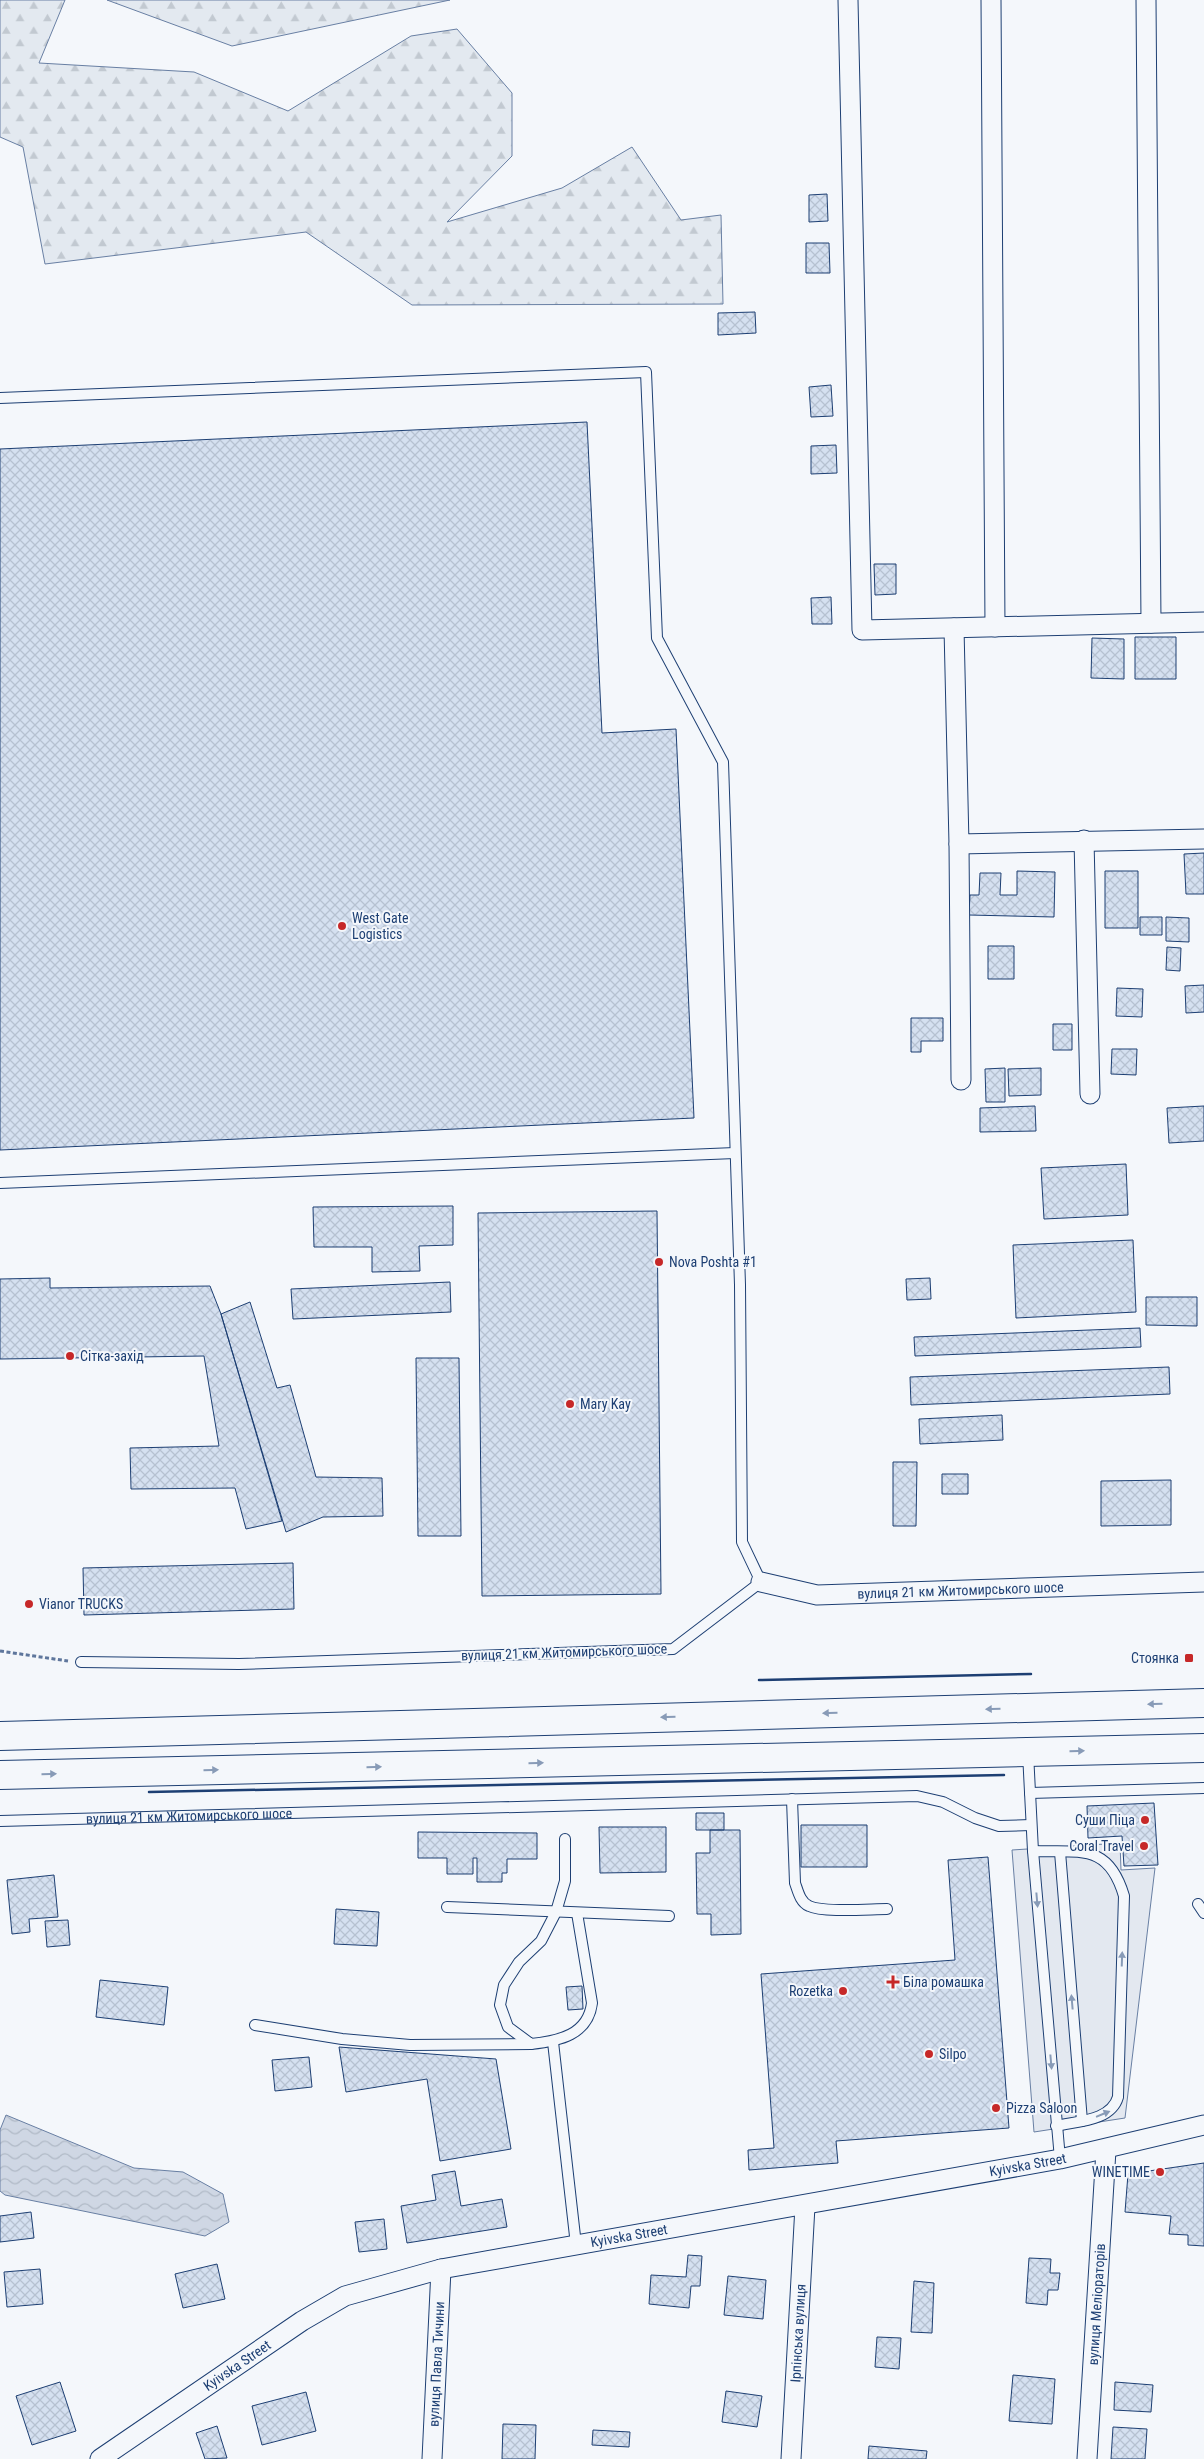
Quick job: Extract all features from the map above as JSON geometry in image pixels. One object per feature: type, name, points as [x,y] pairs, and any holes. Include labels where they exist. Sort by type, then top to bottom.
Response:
[{"type":"highway","points":[[0,1736],[1204,1703]]},
{"type":"highway","points":[[0,1775],[1204,1748]]},
{"type":"street","points":[[848,0],[862,630],[1204,622]]},
{"type":"street","points":[[991,0],[995,626]]},
{"type":"street","points":[[1146,0],[1151,623]]},
{"type":"street","points":[[954,628],[959,844],[961,1080]]},
{"type":"street","points":[[959,844],[1204,839]]},
{"type":"street","points":[[1084,840],[1090,1094]]},
{"type":"street","name":"вулиця 21 км Житомирського шосе","points":[[761,1582],[817,1595],[1204,1582]]},
{"type":"street","name":"Kyivska Street","points":[[100,2459],[302,2320],[345,2296],[441,2269],[805,2206],[1060,2159],[1106,2150],[1204,2125]]},
{"type":"street","name":"вулиця Меліораторів","points":[[1087,2459],[1106,2150]]},
{"type":"street","name":"Ірпінська вулиця","points":[[791,2459],[805,2206]]},
{"type":"street","name":"вулиця Павла Тичини","points":[[432,2459],[441,2269]]},
{"type":"lane","points":[[0,398],[646,372],[658,638],[723,762],[740,1285],[742,1542],[761,1582]]},
{"type":"lane","points":[[0,1183],[735,1153]]},
{"type":"lane","name":"вулиця 21 км Житомирського шосе","points":[[81,1662],[239,1664],[673,1649],[761,1582]]},
{"type":"lane","points":[[1028,1752],[1033,1851],[1060,2159]]},
{"type":"lane","points":[[1030,1793],[1204,1788]]},
{"type":"lane","name":"вулиця 21 км Житомирського шосе","points":[[0,1821],[917,1796],[943,1802],[975,1818],[999,1826],[1031,1825]]},
{"type":"lane","points":[[792,1799],[795,1883],[799,1896],[808,1906],[824,1909],[887,1909]]},
{"type":"lane","points":[[531,2044],[508,2027],[500,2004],[504,1984],[519,1962],[542,1941],[556,1912],[565,1882],[565,1839]]},
{"type":"lane","points":[[1033,1851],[1090,1852],[1106,1862],[1118,1877],[1124,1896],[1118,2097],[1116,2106],[1108,2113],[1056,2126]]},
{"type":"lane","points":[[1060,1852],[1082,2121]]},
{"type":"lane","points":[[1198,1904],[1204,1913]]},
{"type":"lane","points":[[447,1907],[669,1916]]},
{"type":"lane","points":[[255,2025],[342,2039],[410,2045],[531,2044],[552,2042],[582,2028],[590,2017],[592,2003],[577,1912]]},
{"type":"lane","points":[[552,2042],[576,2245]]},
{"type":"path","points":[[0,1651],[81,1662]]},
{"type":"green space","points":[[0,0],[65,0],[39,63],[194,72],[288,111],[411,36],[457,29],[512,93],[512,156],[447,222],[562,188],[632,147],[681,220],[721,215],[723,304],[412,305],[306,232],[45,264],[23,147],[0,137]]},
{"type":"green space","points":[[107,0],[450,0],[232,46]]},
{"type":"shaded area","points":[[1120,1843],[1121,1870],[1155,1868],[1125,2118],[1034,2132],[1012,1850]]},
{"type":"water","points":[[6,2115],[134,2168],[183,2172],[223,2194],[229,2222],[205,2236],[5,2195],[0,2191],[0,2130]]},
{"type":"building","points":[[827,194],[828,221],[809,222],[809,195]]},
{"type":"building","points":[[806,243],[829,243],[830,273],[806,273]]},
{"type":"building","points":[[755,312],[756,333],[718,335],[718,313]]},
{"type":"building","points":[[831,385],[833,416],[811,417],[809,387]]},
{"type":"building","name":"West Gate Logistics","points":[[587,422],[602,733],[676,729],[694,1118],[0,1150],[0,449]]},
{"type":"building","points":[[836,445],[837,473],[811,474],[811,446]]},
{"type":"building","points":[[874,564],[896,564],[896,594],[875,595]]},
{"type":"building","points":[[831,597],[832,624],[812,624],[811,598]]},
{"type":"building","points":[[1135,637],[1176,637],[1176,679],[1135,679]]},
{"type":"building","points":[[1092,638],[1124,639],[1124,679],[1091,678]]},
{"type":"building","points":[[1204,853],[1204,894],[1186,894],[1184,854]]},
{"type":"building","points":[[1017,871],[1055,872],[1054,917],[969,915],[970,895],[979,895],[980,873],[1001,873],[1000,895],[1017,895]]},
{"type":"building","points":[[1105,871],[1138,871],[1138,928],[1105,928]]},
{"type":"building","points":[[1140,917],[1162,917],[1162,935],[1140,935]]},
{"type":"building","points":[[1166,917],[1189,918],[1189,942],[1166,941]]},
{"type":"building","points":[[988,946],[1014,946],[1014,979],[988,979]]},
{"type":"building","points":[[1167,947],[1181,948],[1180,971],[1166,970]]},
{"type":"building","points":[[1204,985],[1204,1012],[1186,1013],[1185,986]]},
{"type":"building","points":[[1117,988],[1143,989],[1142,1017],[1116,1016]]},
{"type":"building","points":[[911,1018],[943,1018],[943,1041],[921,1041],[921,1052],[911,1052]]},
{"type":"building","points":[[1053,1024],[1072,1024],[1072,1050],[1053,1050]]},
{"type":"building","points":[[1112,1049],[1137,1049],[1136,1075],[1111,1074]]},
{"type":"building","points":[[1005,1068],[1005,1102],[986,1102],[985,1069]]},
{"type":"building","points":[[1041,1068],[1041,1095],[1009,1096],[1008,1069]]},
{"type":"building","points":[[1035,1106],[1036,1131],[980,1132],[980,1108]]},
{"type":"building","points":[[1204,1106],[1204,1141],[1169,1143],[1167,1108]]},
{"type":"building","points":[[1126,1164],[1128,1215],[1044,1219],[1041,1168]]},
{"type":"building","points":[[453,1206],[453,1245],[419,1246],[420,1271],[372,1272],[372,1247],[314,1247],[313,1207]]},
{"type":"building","name":"Mary Kay","points":[[657,1211],[661,1594],[482,1596],[478,1213]]},
{"type":"building","points":[[1133,1240],[1136,1312],[1016,1318],[1013,1245]]},
{"type":"building","points":[[50,1278],[50,1288],[210,1286],[221,1314],[282,1521],[246,1529],[235,1488],[131,1489],[130,1448],[219,1446],[204,1356],[0,1359],[0,1279]]},
{"type":"building","points":[[930,1278],[931,1299],[907,1300],[906,1279]]},
{"type":"building","points":[[450,1282],[451,1312],[293,1319],[291,1289]]},
{"type":"building","points":[[1146,1297],[1197,1297],[1197,1326],[1146,1325]]},
{"type":"building","points":[[250,1302],[277,1388],[290,1385],[316,1477],[382,1478],[383,1516],[323,1517],[286,1532],[221,1314]]},
{"type":"building","points":[[1140,1328],[1141,1347],[915,1356],[914,1337]]},
{"type":"building","points":[[416,1358],[459,1358],[461,1536],[418,1536]]},
{"type":"building","points":[[1169,1367],[1170,1394],[911,1405],[910,1377]]},
{"type":"building","points":[[1002,1415],[1003,1440],[920,1444],[919,1419]]},
{"type":"building","points":[[893,1462],[917,1462],[916,1526],[893,1526]]},
{"type":"building","points":[[942,1474],[968,1474],[968,1494],[942,1494]]},
{"type":"building","points":[[1171,1480],[1171,1525],[1101,1526],[1101,1481]]},
{"type":"building","points":[[293,1563],[294,1609],[84,1615],[83,1568]]},
{"type":"building","points":[[1154,1803],[1158,1865],[1124,1866],[1122,1836],[1088,1838],[1087,1806]]},
{"type":"building","points":[[696,1813],[724,1813],[724,1830],[696,1830]]},
{"type":"building","points":[[801,1825],[867,1825],[867,1867],[801,1867]]},
{"type":"building","points":[[599,1827],[666,1827],[666,1872],[600,1873]]},
{"type":"building","points":[[710,1830],[740,1830],[741,1934],[711,1935],[711,1914],[697,1914],[696,1853],[710,1853]]},
{"type":"building","points":[[418,1832],[537,1833],[537,1859],[507,1859],[507,1873],[502,1873],[502,1882],[477,1882],[477,1858],[473,1858],[473,1874],[447,1874],[447,1858],[418,1858]]},
{"type":"building","points":[[988,1857],[1009,2128],[836,2141],[838,2163],[749,2170],[748,2150],[774,2148],[761,1974],[955,1960],[948,1860]]},
{"type":"building","points":[[54,1875],[58,1917],[29,1919],[30,1932],[12,1934],[7,1880]]},
{"type":"building","points":[[336,1909],[379,1912],[377,1946],[334,1944]]},
{"type":"building","points":[[68,1920],[70,1945],[47,1947],[45,1921]]},
{"type":"building","points":[[100,1980],[168,1987],[164,2025],[96,2017]]},
{"type":"building","points":[[582,1986],[583,2009],[568,2010],[566,1987]]},
{"type":"building","points":[[339,2047],[496,2059],[511,2149],[440,2161],[427,2079],[346,2092]]},
{"type":"building","points":[[309,2057],[312,2087],[275,2091],[272,2060]]},
{"type":"building","points":[[1204,2163],[1204,2246],[1188,2245],[1188,2235],[1169,2234],[1171,2216],[1125,2212],[1128,2174]]},
{"type":"building","points":[[455,2171],[461,2206],[502,2199],[507,2227],[407,2243],[401,2206],[436,2200],[432,2175]]},
{"type":"building","points":[[31,2212],[34,2238],[0,2242],[0,2216]]},
{"type":"building","points":[[384,2219],[387,2249],[359,2252],[355,2222]]},
{"type":"building","points":[[688,2255],[702,2256],[700,2286],[691,2286],[689,2308],[649,2304],[651,2275],[686,2277]]},
{"type":"building","points":[[1029,2258],[1051,2259],[1050,2273],[1060,2273],[1058,2290],[1048,2290],[1047,2305],[1026,2303]]},
{"type":"building","points":[[217,2264],[225,2299],[183,2308],[175,2274]]},
{"type":"building","points":[[40,2269],[43,2304],[7,2307],[4,2272]]},
{"type":"building","points":[[728,2276],[766,2280],[763,2319],[724,2315]]},
{"type":"building","points":[[914,2281],[934,2283],[932,2333],[911,2332]]},
{"type":"building","points":[[877,2337],[901,2338],[899,2369],[875,2367]]},
{"type":"building","points":[[1013,2375],[1055,2379],[1052,2424],[1009,2421]]},
{"type":"building","points":[[60,2382],[76,2431],[32,2445],[16,2396]]},
{"type":"building","points":[[1115,2382],[1153,2385],[1151,2412],[1114,2410]]},
{"type":"building","points":[[726,2391],[762,2396],[757,2427],[722,2422]]},
{"type":"building","points":[[306,2392],[316,2431],[262,2445],[252,2406]]},
{"type":"building","points":[[503,2424],[536,2425],[535,2459],[502,2459]]},
{"type":"building","points":[[217,2426],[227,2458],[205,2459],[196,2433]]},
{"type":"building","points":[[1113,2427],[1147,2429],[1145,2459],[1111,2459]]},
{"type":"building","points":[[593,2430],[630,2432],[629,2447],[592,2445]]},
{"type":"building","points":[[869,2446],[927,2451],[926,2459],[868,2459]]},
{"type":"wall","points":[[759,1680],[1031,1674]]},
{"type":"wall","points":[[149,1792],[1004,1775]]},
{"type":"place","name":"West Gate Logistics","points":[[342,926]]},
{"type":"place","name":"Nova Poshta #1","points":[[659,1262]]},
{"type":"place","name":"Сітка-захід","points":[[70,1356]]},
{"type":"place","name":"Mary Kay","points":[[570,1404]]},
{"type":"place","name":"Vianor TRUCKS","points":[[29,1604]]},
{"type":"place","name":"Стоянка","points":[[1189,1658]]},
{"type":"place","name":"Суши Піца","points":[[1145,1820]]},
{"type":"place","name":"Coral Travel","points":[[1144,1846]]},
{"type":"place","name":"Біла ромашка","points":[[893,1982]]},
{"type":"place","name":"Rozetka","points":[[843,1991]]},
{"type":"place","name":"Silpo","points":[[929,2054]]},
{"type":"place","name":"Pizza Saloon","points":[[996,2108]]},
{"type":"place","name":"WINETIME","points":[[1160,2172]]}]
